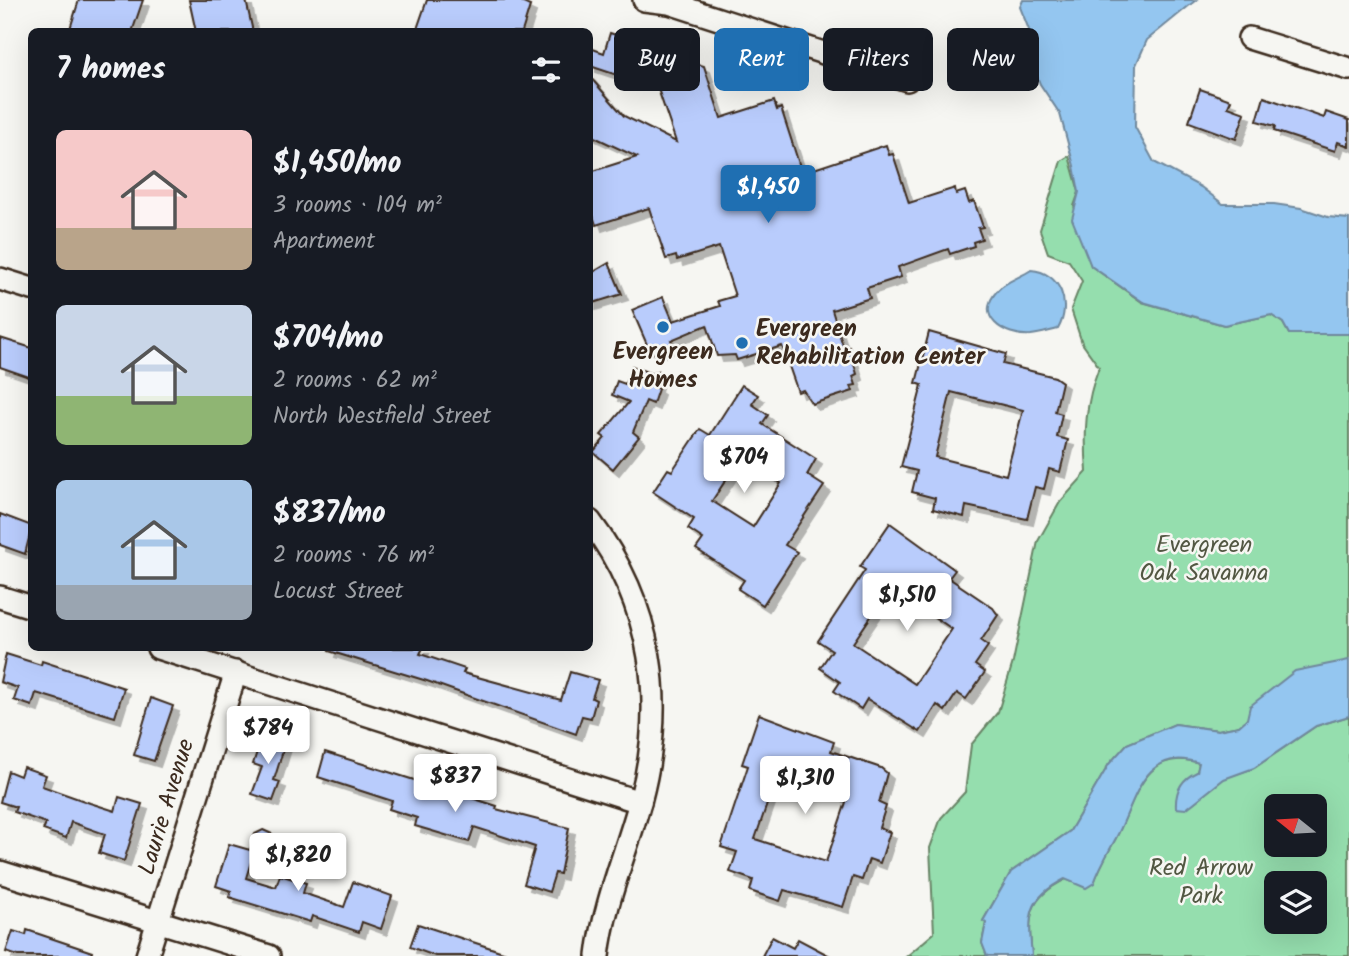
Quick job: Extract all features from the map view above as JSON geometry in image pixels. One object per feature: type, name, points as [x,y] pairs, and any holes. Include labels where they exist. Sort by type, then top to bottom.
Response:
[{"type":"street","points":[[644,0],[669,3],[823,53]]},
{"type":"street","points":[[1249,38],[1349,69]]},
{"type":"street","points":[[0,279],[28,288]]},
{"type":"street","points":[[593,526],[628,583],[646,632],[654,683],[653,735],[640,802],[607,909],[598,956]]},
{"type":"street","points":[[0,597],[28,606]]},
{"type":"street","points":[[168,651],[640,802]]},
{"type":"street","name":"Laurie Avenue","points":[[148,956],[236,672]]},
{"type":"street","points":[[0,872],[269,956]]},
{"type":"green space","name":"Evergreen Oak Savanna","points":[[1069,156],[1079,192],[1074,206],[1091,266],[1142,302],[1224,325],[1271,315],[1283,323],[1289,334],[1349,334],[1349,660],[1239,726],[1218,730],[1175,724],[1127,744],[1109,764],[1070,831],[1011,872],[983,921],[986,923],[982,943],[987,956],[907,956],[934,933],[930,848],[941,818],[965,792],[971,745],[998,712],[1013,662],[1038,541],[1060,502],[1087,472],[1087,418],[1099,367],[1082,343],[1071,309],[1082,281],[1069,261],[1048,253],[1040,230],[1061,161]]},
{"type":"green space","name":"Red Arrow Park","points":[[1349,716],[1349,956],[1032,956],[1031,919],[1037,901],[1053,886],[1066,879],[1078,884],[1094,883],[1136,794],[1153,769],[1165,762],[1180,760],[1199,763],[1197,772],[1181,786],[1192,804],[1224,778],[1254,768],[1316,726]]},
{"type":"water","points":[[1023,0],[1196,0],[1147,40],[1136,65],[1135,127],[1154,162],[1201,187],[1223,204],[1274,204],[1301,208],[1328,217],[1349,219],[1349,334],[1289,334],[1283,323],[1271,315],[1224,325],[1143,302],[1091,266],[1072,219],[1079,192],[1060,114],[1039,81],[1039,28],[1028,28],[1020,7]]},
{"type":"water","points":[[1031,270],[1041,272],[1056,283],[1064,300],[1064,310],[1058,329],[1021,335],[995,323],[989,308],[991,299],[1001,287]]},
{"type":"water","points":[[1349,660],[1349,716],[1316,726],[1254,768],[1224,779],[1186,809],[1176,808],[1178,791],[1187,778],[1197,772],[1199,763],[1180,759],[1165,762],[1153,769],[1136,794],[1094,883],[1086,888],[1065,879],[1043,893],[1037,901],[1030,930],[1032,956],[987,956],[982,943],[986,923],[983,921],[1011,872],[1070,831],[1109,764],[1127,744],[1175,724],[1218,730],[1239,726],[1247,719],[1250,706],[1295,671]]},
{"type":"building","points":[[79,0],[143,0],[133,28],[70,28]]},
{"type":"building","points":[[189,0],[246,0],[252,28],[195,28]]},
{"type":"building","points":[[427,0],[524,0],[523,3],[530,6],[523,28],[417,28]]},
{"type":"building","points":[[610,33],[614,34],[614,74],[593,67],[593,49],[604,53]]},
{"type":"building","points":[[700,65],[704,66],[721,118],[774,101],[777,110],[781,108],[802,173],[886,145],[889,155],[893,154],[909,203],[955,188],[956,194],[965,191],[969,203],[974,201],[983,227],[978,228],[982,239],[973,242],[974,246],[950,254],[948,249],[898,267],[901,277],[867,288],[870,298],[832,310],[844,349],[849,347],[857,374],[853,376],[856,385],[851,386],[853,391],[812,404],[803,390],[798,392],[782,346],[737,360],[735,355],[717,356],[707,325],[671,340],[673,345],[651,354],[632,310],[663,297],[673,321],[720,306],[718,301],[735,296],[719,247],[677,260],[676,256],[666,259],[649,208],[596,225],[593,216],[593,171],[637,157],[593,136],[593,80],[624,116],[676,142],[659,91],[700,91]]},
{"type":"building","points":[[1200,89],[1231,100],[1228,107],[1245,113],[1236,139],[1189,122]]},
{"type":"building","points":[[1264,97],[1324,118],[1326,112],[1349,120],[1349,146],[1338,142],[1335,151],[1274,131],[1275,126],[1257,121]]},
{"type":"building","name":"Evergreen Homes","points":[[609,263],[622,294],[593,303],[593,272]]},
{"type":"building","points":[[929,332],[1006,354],[1003,364],[1055,377],[1062,382],[1055,412],[1062,414],[1057,437],[1068,440],[1060,472],[1049,469],[1044,489],[1035,487],[1027,519],[966,506],[964,517],[933,509],[935,498],[912,492],[917,471],[901,467],[922,385],[916,383]],"holes":[[[951,392],[1023,410],[1006,475],[935,457]]]},
{"type":"building","points":[[0,338],[28,347],[28,377],[0,367]]},
{"type":"building","points":[[632,366],[652,374],[658,371],[655,387],[658,389],[653,404],[646,401],[633,432],[639,437],[613,469],[593,452],[605,438],[601,435],[629,402],[612,395],[617,381],[625,384]]},
{"type":"building","points":[[742,385],[758,395],[752,404],[768,415],[762,424],[816,459],[807,475],[824,486],[785,545],[797,552],[763,605],[738,589],[744,580],[696,549],[703,539],[688,529],[694,519],[653,492],[668,469],[672,471],[700,429],[710,435]],"holes":[[[741,457],[781,483],[753,527],[712,501]]]},
{"type":"building","points":[[0,514],[28,524],[25,554],[0,545]]},
{"type":"building","points":[[890,523],[955,570],[949,578],[993,608],[998,615],[981,641],[988,646],[975,665],[985,672],[966,699],[957,693],[945,711],[937,705],[920,732],[867,699],[861,709],[834,691],[840,682],[820,668],[832,650],[818,641],[865,570],[860,567]],"holes":[[[891,587],[952,629],[915,684],[853,643]]]},
{"type":"building","points":[[329,651],[422,651],[420,654],[465,669],[463,673],[561,700],[570,672],[598,680],[592,698],[596,700],[591,718],[582,716],[576,734],[427,681]]},
{"type":"building","points":[[6,654],[41,665],[42,661],[124,688],[115,717],[36,693],[32,706],[14,700],[18,688],[0,682]]},
{"type":"building","points":[[151,698],[173,706],[154,761],[134,755]]},
{"type":"building","points":[[759,714],[834,742],[831,751],[881,768],[887,773],[879,803],[886,806],[879,828],[890,832],[880,863],[869,859],[862,880],[853,877],[843,907],[784,890],[780,901],[750,891],[753,880],[730,872],[737,852],[721,847],[748,766],[742,764]],"holes":[[[777,775],[847,799],[826,862],[755,839]]]},
{"type":"building","points":[[263,733],[286,741],[274,780],[280,782],[273,801],[252,794],[262,767],[253,764]]},
{"type":"building","points":[[325,752],[497,806],[496,809],[569,828],[560,874],[555,873],[549,892],[524,884],[535,847],[474,827],[469,842],[415,826],[417,818],[389,809],[392,801],[318,777]]},
{"type":"building","points":[[23,767],[46,775],[42,786],[115,811],[119,797],[142,804],[124,861],[99,853],[105,834],[71,822],[66,838],[43,830],[46,823],[14,812],[16,807],[0,802],[8,771],[20,776]]},
{"type":"building","points":[[263,830],[272,834],[273,846],[269,850],[251,851],[254,852],[246,878],[276,887],[280,875],[306,883],[303,893],[344,907],[353,882],[392,896],[381,929],[362,922],[359,932],[312,916],[310,922],[229,897],[231,891],[216,886],[229,844],[250,850],[255,834]]},
{"type":"building","points":[[418,924],[506,953],[505,956],[435,956],[410,947]]},
{"type":"building","points":[[27,930],[92,952],[91,956],[18,956],[6,952],[13,931],[26,935]]},
{"type":"building","points":[[772,937],[793,948],[798,939],[830,956],[762,956]]},
{"type":"place","name":"Evergreen Homes","points":[[663,327]]},
{"type":"place","name":"Evergreen Rehabilitation Center","points":[[742,343]]}]
